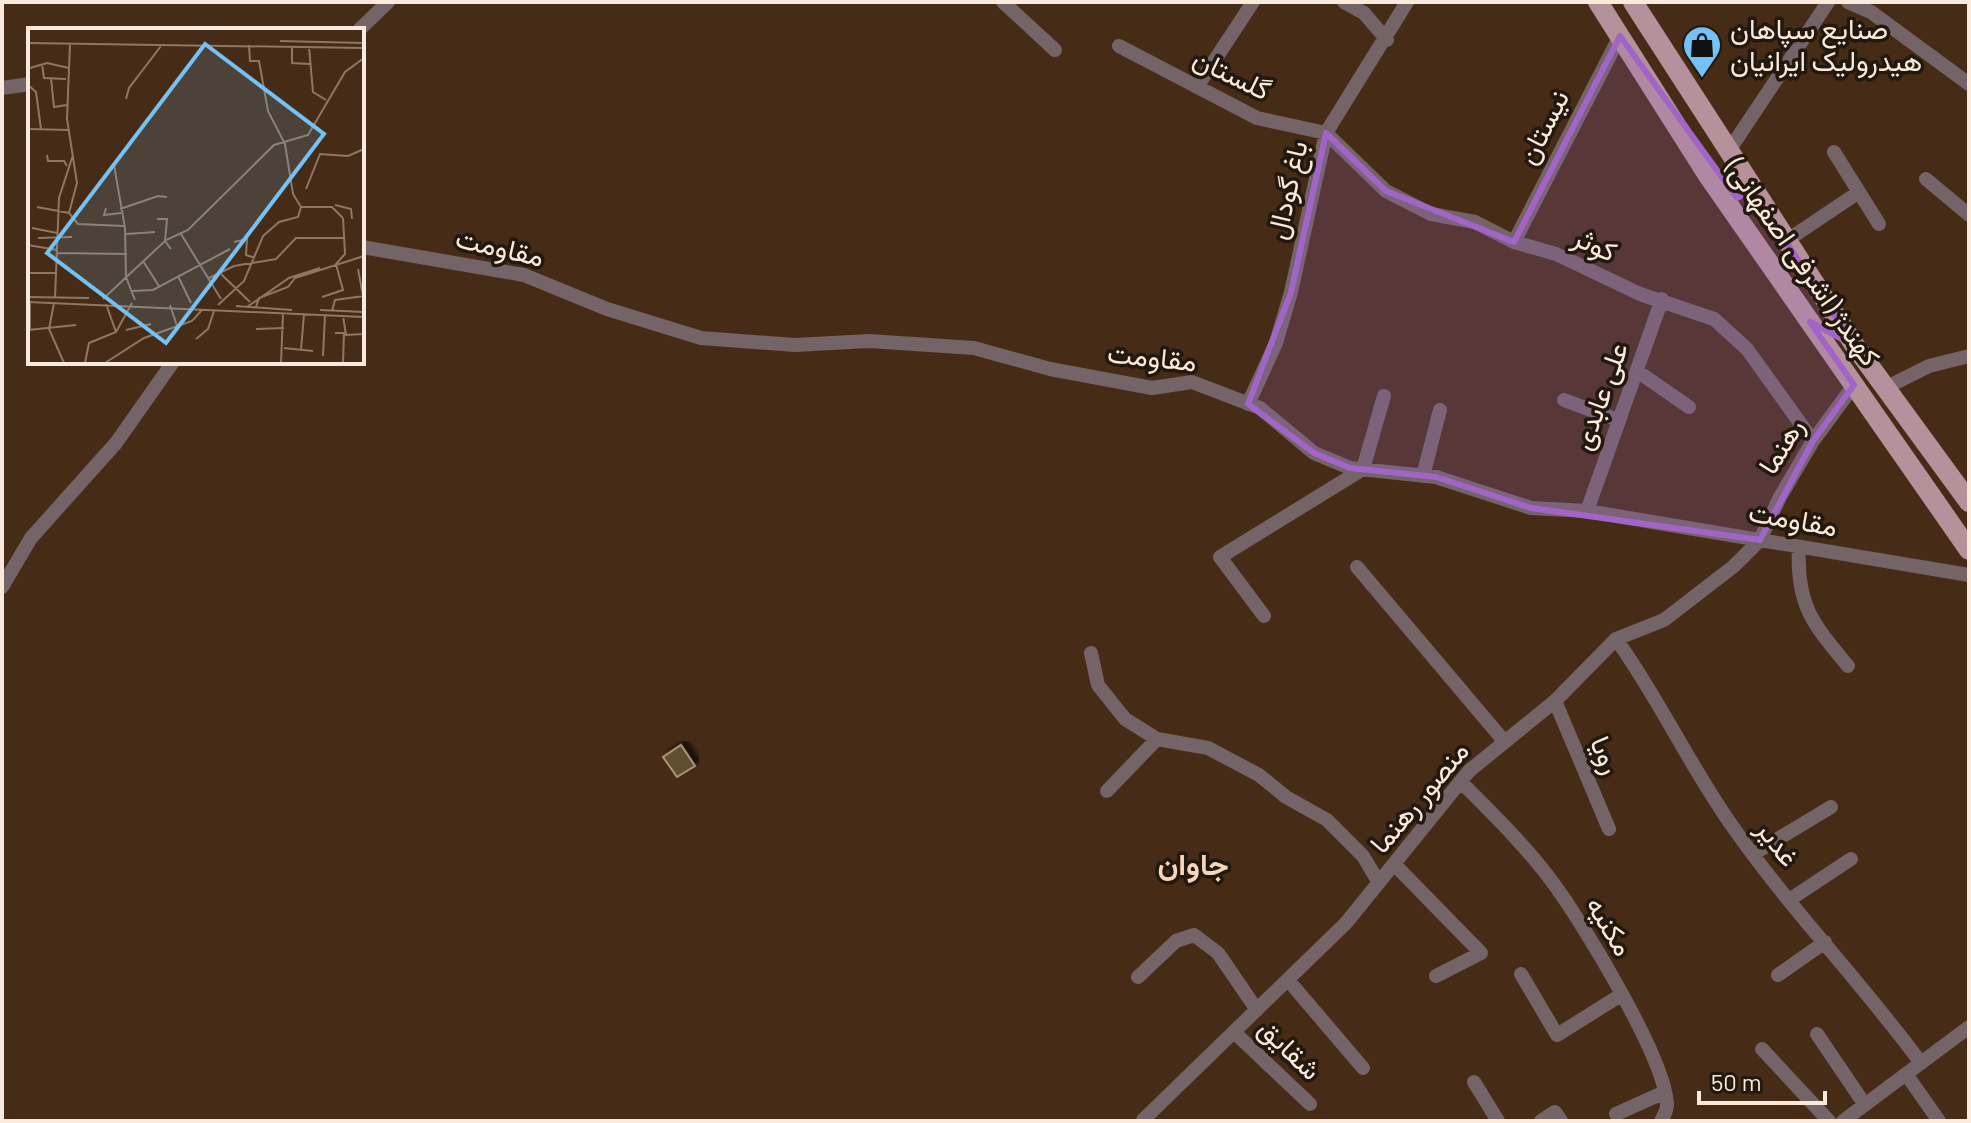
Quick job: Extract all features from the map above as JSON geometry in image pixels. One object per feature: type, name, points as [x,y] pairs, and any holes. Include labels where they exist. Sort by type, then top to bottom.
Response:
[{"type":"main road","name":"کهندژ (اشرفی اصفهانی)","points":[[1598,2],[1766,260],[1969,550]]},
{"type":"main road","name":"کهندژ (اشرفی اصفهانی)","points":[[1633,2],[1855,346],[1969,502]]},
{"type":"main road","points":[[1648,82],[1662,91],[1737,198],[1752,190]]},
{"type":"main road","points":[[1766,260],[1777,252],[1829,324],[1855,346]]},
{"type":"street","points":[[361,28],[388,2]]},
{"type":"street","points":[[1003,2],[1055,50]]},
{"type":"street","points":[[1197,87],[1253,2]]},
{"type":"street","points":[[1344,2],[1364,13],[1387,40]]},
{"type":"street","name":"باغ گودال","points":[[1248,404],[1276,343],[1291,292],[1326,133],[1387,40],[1407,2]]},
{"type":"street","points":[[1728,152],[1828,2]]},
{"type":"street","points":[[1848,2],[1871,12],[1969,84]]},
{"type":"street","name":"نیستان","points":[[1514,242],[1620,36]]},
{"type":"street","name":"گلستان","points":[[1119,46],[1257,118],[1326,133]]},
{"type":"street","points":[[2,88],[28,84]]},
{"type":"street","name":"کوثر","points":[[1326,133],[1386,191],[1431,214],[1475,222],[1514,242],[1556,254],[1640,294],[1714,319],[1747,349],[1813,441]]},
{"type":"street","points":[[1834,152],[1879,224]]},
{"type":"street","points":[[1926,179],[1969,215]]},
{"type":"street","points":[[1786,241],[1859,192]]},
{"type":"street","name":"مقاومت","points":[[364,247],[524,275],[607,309],[701,338],[795,345],[869,341],[974,348],[1050,369],[1152,388],[1192,382],[1260,408],[1314,453],[1350,468],[1423,476],[1531,508],[1587,511],[1969,575]]},
{"type":"street","name":"علی عابدی","points":[[1587,511],[1662,299]]},
{"type":"street","points":[[1885,388],[1929,366],[1969,356]]},
{"type":"street","points":[[2,587],[31,538],[116,443],[172,364]]},
{"type":"street","points":[[1637,371],[1689,407]]},
{"type":"street","name":"رهنما","points":[[1760,540],[1780,497],[1813,441],[1854,385]]},
{"type":"street","points":[[1264,616],[1220,557],[1363,469],[1384,396]]},
{"type":"street","points":[[1564,400],[1618,420]]},
{"type":"street","points":[[1423,476],[1440,410]]},
{"type":"street","name":"منصور رهنما","points":[[1143,1120],[1346,923],[1461,782],[1504,741],[1555,701],[1616,639],[1664,620],[1734,566],[1760,540]]},
{"type":"street","points":[[1799,547],[1798,577],[1803,603],[1848,666]]},
{"type":"street","points":[[1357,567],[1504,741]]},
{"type":"street","name":"غدیر","points":[[1616,639],[1653,690],[1691,761],[1753,854],[1873,999],[1921,1063]]},
{"type":"street","points":[[1091,653],[1098,685],[1125,719],[1157,739],[1208,748],[1259,775],[1286,797],[1327,820],[1363,856],[1379,883]]},
{"type":"street","name":"رویا","points":[[1555,701],[1609,829]]},
{"type":"street","points":[[1107,791],[1157,739]]},
{"type":"street","name":"مکنیه","points":[[1461,782],[1556,886],[1621,995],[1659,1068],[1668,1107],[1661,1121]]},
{"type":"street","points":[[1753,854],[1831,807]]},
{"type":"street","points":[[1789,900],[1851,859]]},
{"type":"street","points":[[1395,865],[1481,953],[1436,976]]},
{"type":"street","points":[[1138,977],[1176,941],[1194,935],[1218,953],[1257,1010]]},
{"type":"street","points":[[1778,975],[1825,942]]},
{"type":"street","points":[[1521,974],[1557,1035],[1621,995]]},
{"type":"street","points":[[1288,980],[1363,1068]]},
{"type":"street","points":[[1843,1121],[1969,1027]]},
{"type":"street","name":"شقایق","points":[[1234,1032],[1310,1104]]},
{"type":"street","points":[[1817,1034],[1865,1105]]},
{"type":"street","points":[[1762,1049],[1829,1121]]},
{"type":"street","points":[[1906,1074],[1939,1121]]},
{"type":"street","points":[[1474,1082],[1498,1121]]},
{"type":"street","points":[[1616,1114],[1665,1092]]},
{"type":"street","points":[[1541,1121],[1555,1112],[1561,1121]]},
{"type":"highlighted area","points":[[1620,36],[1737,198],[1752,190],[1855,346],[1810,322],[1854,385],[1813,441],[1760,540],[1531,508],[1436,477],[1350,468],[1314,453],[1248,404],[1291,292],[1326,133],[1386,191],[1514,242]]},
{"type":"building","points":[[681,745],[695,766],[677,777],[663,757]]},
{"type":"place","name":"صنایع سپاهان هیدرولیک ایرانیان","points":[[1702,79]]},
{"type":"district","name":"جاوان","points":[[1193,865]]}]
